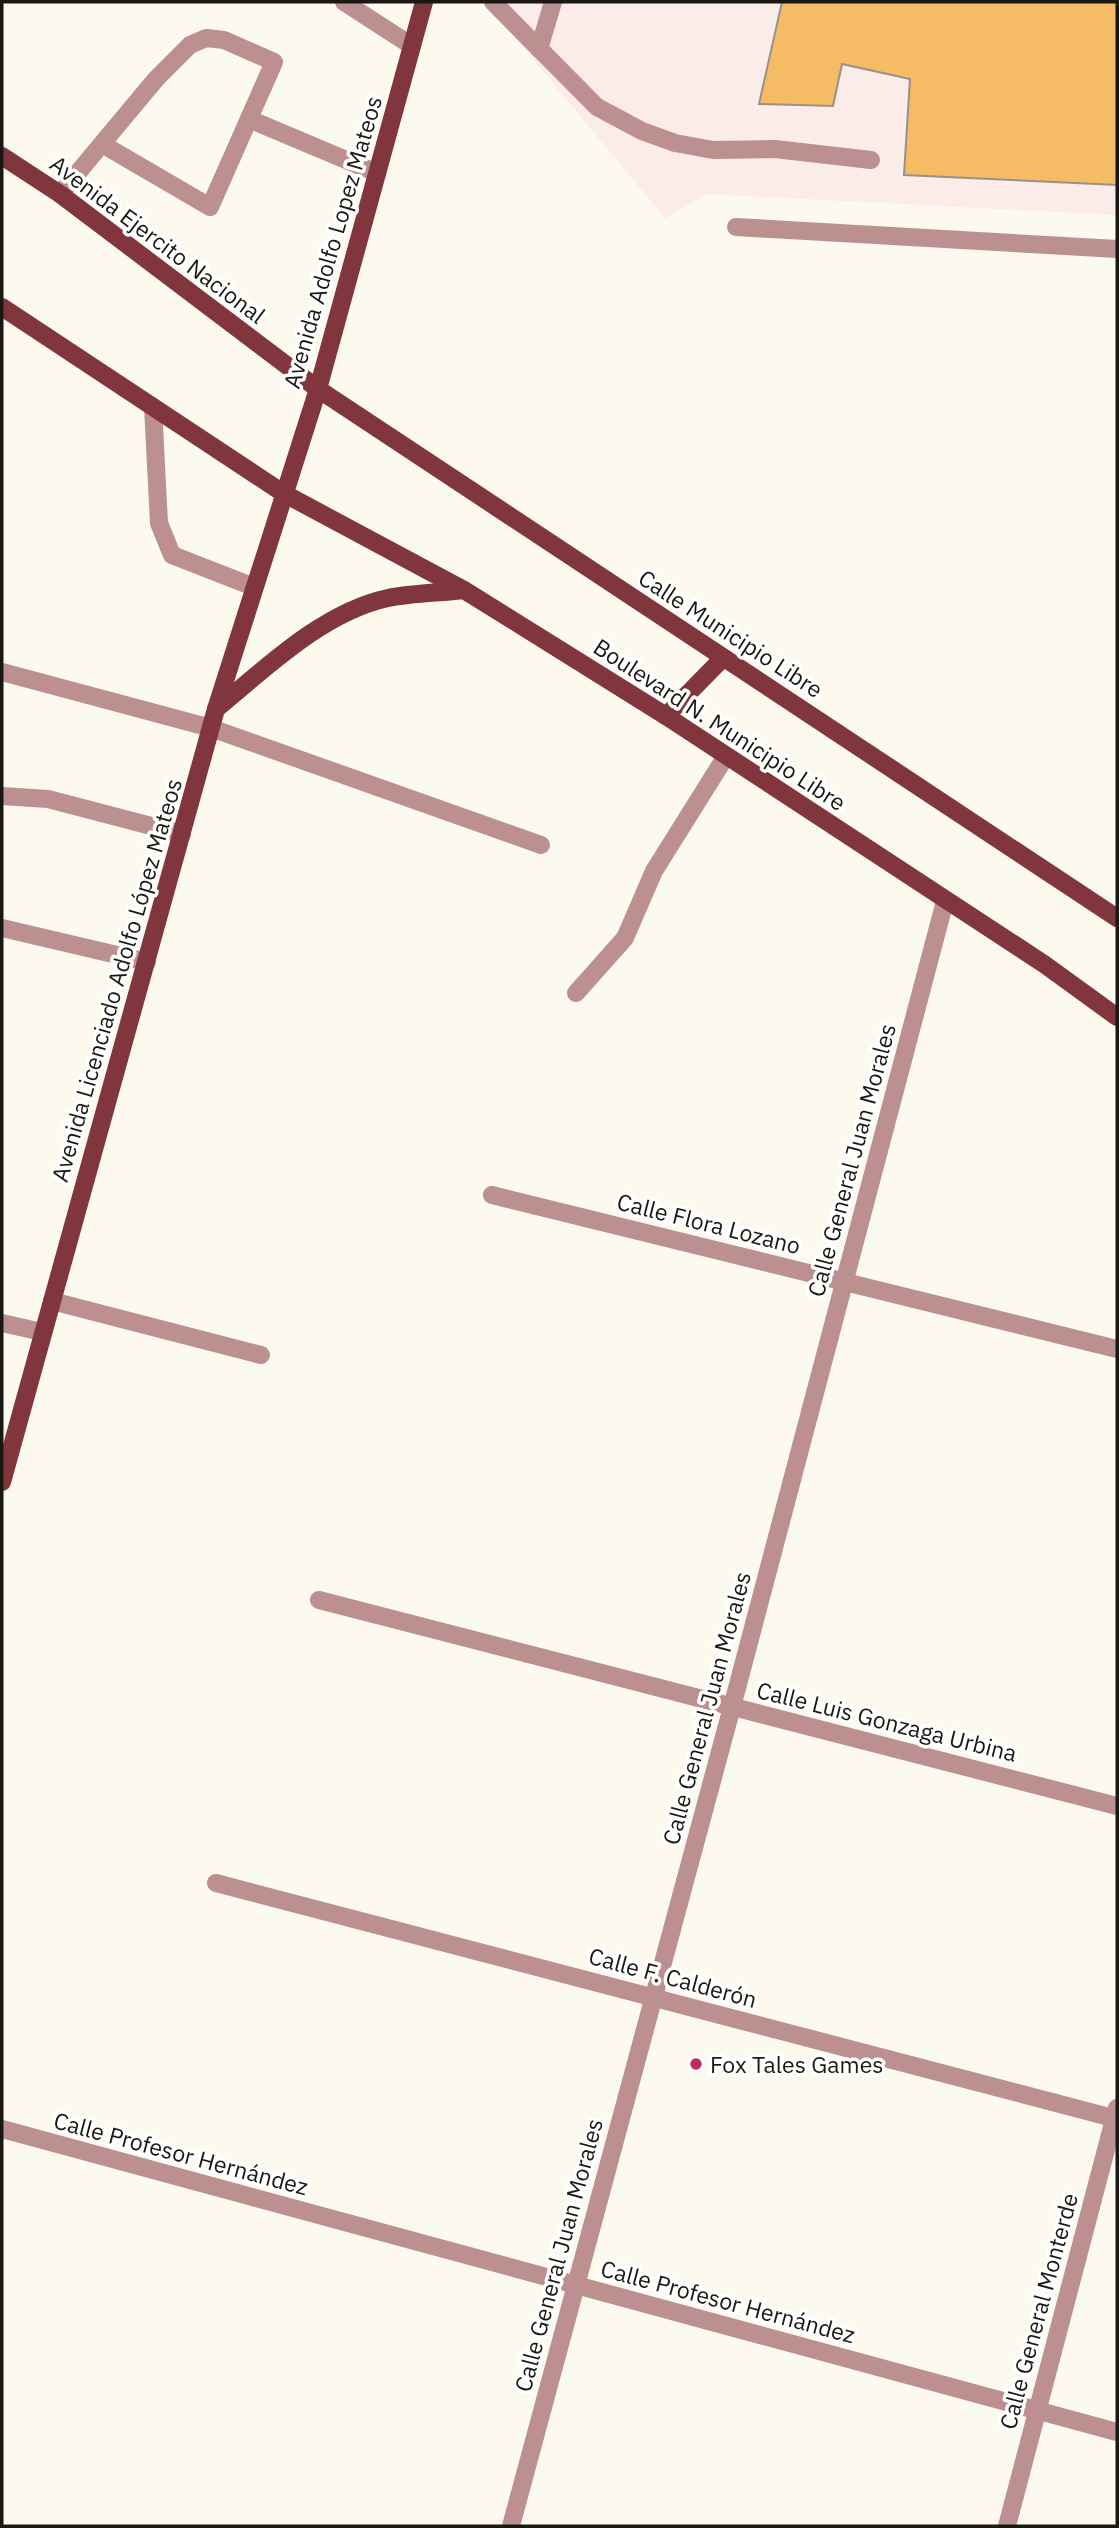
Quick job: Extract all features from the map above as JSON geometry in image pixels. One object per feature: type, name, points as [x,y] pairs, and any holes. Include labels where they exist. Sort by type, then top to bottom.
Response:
[{"type":"main road","name":"Avenida Adolfo Lopez Mateos","points":[[283,494],[318,389],[424,2]]},
{"type":"main road","name":"Avenida Ejercito Nacional","points":[[2,156],[60,194],[318,389]]},
{"type":"main road","points":[[2,307],[283,494]]},
{"type":"main road","name":"Calle Municipio Libre","points":[[318,389],[1117,918]]},
{"type":"main road","name":"Avenida Licenciado Adolfo López Mateos","points":[[2,1482],[216,709],[283,494]]},
{"type":"main road","name":"Boulevard N. Municipio Libre","points":[[283,494],[464,590],[666,716],[1044,964],[1117,1017]]},
{"type":"main road","points":[[216,709],[285,652],[334,619],[387,598],[464,590]]},
{"type":"main road","points":[[666,716],[723,658]]},
{"type":"street","points":[[344,2],[412,46]]},
{"type":"street","points":[[493,2],[597,107],[642,131],[676,143],[713,150],[775,149],[871,160]]},
{"type":"street","points":[[539,49],[553,2]]},
{"type":"street","points":[[60,194],[102,144],[164,71],[190,45],[206,38],[224,40],[274,62],[210,207],[102,144]]},
{"type":"street","points":[[249,119],[377,173]]},
{"type":"street","points":[[736,227],[1117,249]]},
{"type":"street","points":[[153,407],[159,523],[172,555],[254,587]]},
{"type":"street","points":[[2,672],[211,728],[541,845]]},
{"type":"street","points":[[576,993],[625,938],[654,871],[726,756]]},
{"type":"street","points":[[2,796],[48,799],[182,834]]},
{"type":"street","name":"Calle General Juan Morales","points":[[511,2526],[732,1707],[945,901]]},
{"type":"street","points":[[2,928],[147,961]]},
{"type":"street","name":"Calle Flora Lozano","points":[[492,1195],[1117,1349]]},
{"type":"street","points":[[52,1300],[261,1355]]},
{"type":"street","points":[[2,1323],[42,1332]]},
{"type":"street","name":"Calle Luis Gonzaga Urbina","points":[[318,1600],[1117,1806]]},
{"type":"street","name":"Calle F. Calderón","points":[[216,1882],[1116,2115]]},
{"type":"street","name":"Calle General Monterde","points":[[1007,2526],[1116,2115]]},
{"type":"street","name":"Calle Profesor Hernández","points":[[2,2129],[1117,2432]]},
{"type":"shaded area","points":[[508,2],[1117,2],[1117,215],[707,194],[665,218],[502,22]]},
{"type":"building","points":[[782,2],[1117,2],[1117,185],[904,175],[910,79],[842,64],[833,106],[759,104]]},
{"type":"place","name":"Fox Tales Games","points":[[696,2064]]}]
